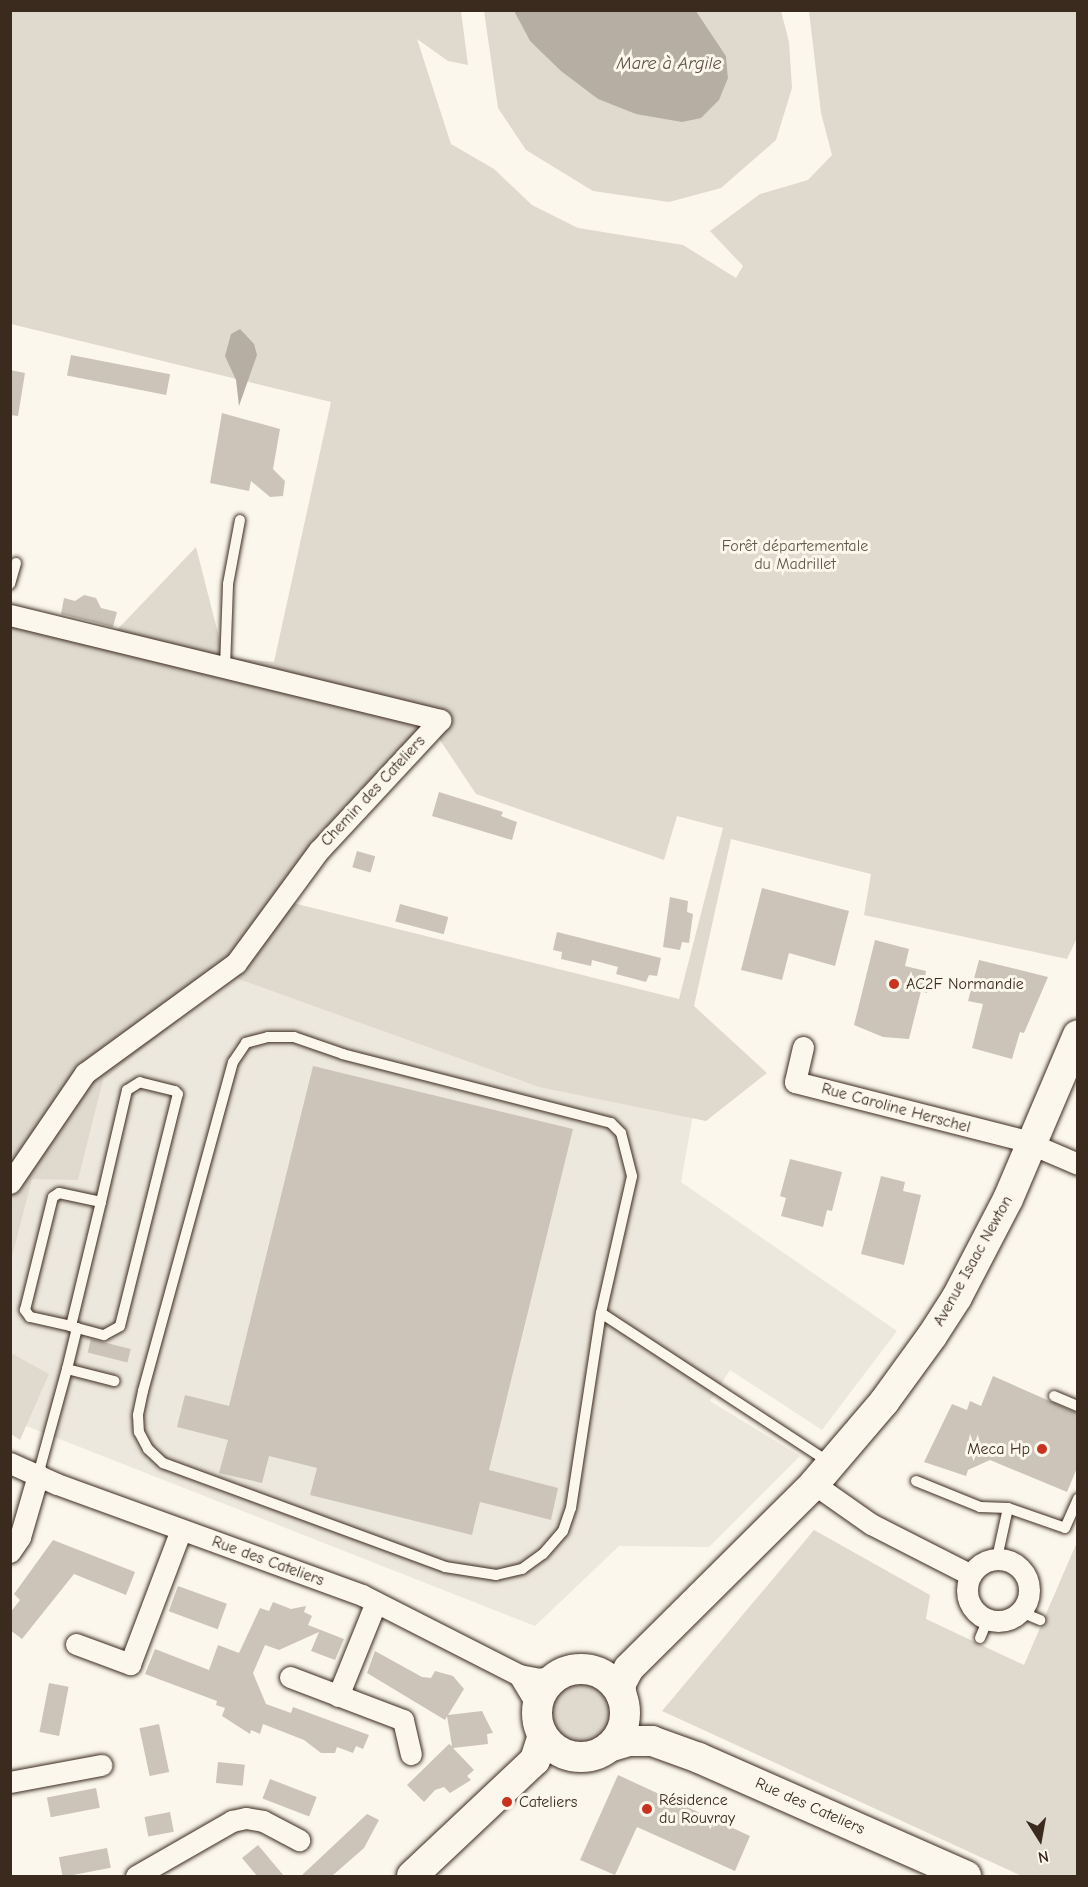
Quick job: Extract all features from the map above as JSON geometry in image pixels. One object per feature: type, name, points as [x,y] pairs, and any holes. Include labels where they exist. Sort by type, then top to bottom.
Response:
[{"type":"street","name":"Chemin des Cateliers","points":[[10,615],[440,720],[319,850],[236,963],[85,1074],[10,1183]]},
{"type":"street","name":"Avenue Isaac Newton","points":[[623,1705],[621,1685],[640,1656],[823,1474],[906,1373],[957,1297],[1032,1146],[1077,1035]]},
{"type":"street","name":"Rue Caroline Herschel","points":[[803,1047],[795,1082],[1032,1146]]},
{"type":"street","points":[[1032,1146],[1077,1164]]},
{"type":"street","name":"Rue des Cateliers","points":[[10,1464],[376,1602],[519,1675],[539,1679],[562,1674]]},
{"type":"street","points":[[823,1474],[871,1524],[970,1575]]},
{"type":"street","points":[[10,1552],[20,1537],[38,1475]]},
{"type":"street","points":[[76,1644],[130,1664],[181,1530]]},
{"type":"street","points":[[997,1558],[1013,1562],[1029,1581],[1030,1616],[1005,1621],[984,1629],[969,1601],[970,1575],[981,1563],[997,1558]]},
{"type":"street","points":[[338,1696],[376,1602]]},
{"type":"street","name":"Avenue Isaac Newton","points":[[600,1674],[640,1656]]},
{"type":"street","points":[[537,1706],[546,1687],[562,1674],[587,1670],[600,1674],[623,1705],[621,1732],[609,1747],[589,1757],[567,1755],[539,1748]]},
{"type":"street","points":[[412,1876],[539,1748],[537,1706],[519,1675]]},
{"type":"street","points":[[290,1677],[403,1720],[411,1754]]},
{"type":"street","name":"Rue des Cateliers","points":[[623,1705],[627,1721],[652,1741],[748,1779],[966,1876]]},
{"type":"street","name":"Rue des Cateliers","points":[[609,1747],[629,1741],[652,1741]]},
{"type":"street","points":[[10,1782],[101,1765]]},
{"type":"street","points":[[136,1876],[232,1821],[246,1818],[263,1821],[299,1840]]},
{"type":"lane","points":[[225,667],[228,584],[240,520]]},
{"type":"lane","points":[[10,584],[15,563]]},
{"type":"lane","points":[[268,1037],[294,1037],[343,1054],[611,1123],[621,1133],[632,1176],[601,1313],[571,1508],[563,1531],[543,1554],[522,1569],[495,1575],[445,1567],[162,1463],[148,1449],[139,1432],[143,1391],[233,1062],[246,1043],[268,1037]]},
{"type":"lane","points":[[38,1475],[68,1369],[74,1327],[126,1090],[140,1082],[175,1090],[178,1094],[120,1326],[104,1335],[74,1327],[30,1317],[25,1310],[53,1197],[59,1193],[101,1202]]},
{"type":"lane","points":[[601,1313],[717,1389],[823,1474]]},
{"type":"lane","points":[[68,1369],[114,1381]]},
{"type":"lane","points":[[1054,1396],[1077,1406]]},
{"type":"lane","points":[[916,1481],[980,1507],[1008,1508],[1065,1527],[1077,1499]]},
{"type":"lane","points":[[997,1558],[1008,1508]]},
{"type":"shaded area","points":[[234,975],[694,1109],[681,1182],[897,1331],[822,1430],[730,1370],[710,1401],[800,1456],[709,1547],[619,1546],[535,1626],[11,1420],[11,1234],[25,1178],[101,1080]]},
{"type":"green space","name":"Forêt départementale du Madrillet","points":[[11,11],[461,11],[468,65],[448,61],[417,39],[451,144],[494,169],[532,205],[578,228],[683,245],[736,278],[743,266],[710,231],[760,194],[808,180],[832,155],[821,113],[809,11],[1077,11],[1078,936],[1067,959],[864,915],[871,874],[731,839],[694,1006],[767,1073],[706,1121],[539,1087],[233,977],[103,1080],[78,1180],[32,1179],[11,1260],[11,606],[114,633],[196,547],[224,657],[274,662],[331,402],[11,324]],"holes":[[[438,737],[476,794],[664,860],[677,816],[723,828],[679,999],[289,902],[325,855]]]},
{"type":"green space","points":[[484,11],[514,11],[530,41],[598,99],[728,78],[726,56],[696,11],[781,11],[789,42],[792,88],[776,140],[721,188],[669,202],[593,191],[526,150],[498,108]]},
{"type":"green space","points":[[11,1353],[49,1374],[20,1440],[11,1434]]},
{"type":"green space","points":[[814,1530],[930,1595],[926,1619],[1024,1665],[1077,1542],[1077,1876],[1022,1876],[662,1711]]},
{"type":"green space","points":[[582,1682],[594,1684],[604,1691],[611,1701],[613,1713],[611,1725],[604,1735],[594,1742],[582,1744],[570,1742],[560,1735],[553,1725],[551,1713],[553,1701],[560,1691],[570,1684]]},
{"type":"water","name":"Mare à Argile","points":[[514,11],[696,11],[726,56],[728,78],[719,100],[701,118],[682,122],[636,114],[598,99],[561,71],[530,41]]},
{"type":"water","points":[[240,329],[254,344],[257,355],[239,406],[236,380],[225,356],[231,334]]},
{"type":"building","points":[[71,355],[170,374],[166,395],[67,376]]},
{"type":"building","points":[[10,370],[25,373],[18,416],[10,415]]},
{"type":"building","points":[[222,413],[280,429],[273,469],[285,481],[283,496],[270,497],[251,481],[249,491],[210,483]]},
{"type":"building","points":[[84,595],[96,598],[101,608],[117,612],[113,627],[61,614],[64,598],[75,601]]},
{"type":"building","points":[[439,792],[503,812],[501,816],[517,822],[512,840],[432,816]]},
{"type":"building","points":[[357,851],[375,856],[371,873],[352,867]]},
{"type":"building","points":[[762,888],[849,911],[835,966],[789,953],[782,980],[741,970]]},
{"type":"building","points":[[670,897],[688,901],[687,912],[693,914],[689,943],[682,942],[680,950],[663,947]]},
{"type":"building","points":[[400,904],[448,917],[444,934],[395,921]]},
{"type":"building","points":[[557,932],[661,958],[657,976],[649,975],[646,982],[616,974],[618,967],[592,960],[591,966],[561,959],[562,952],[553,950]]},
{"type":"building","name":"AC2F Normandie","points":[[875,940],[909,949],[905,966],[926,971],[925,978],[930,979],[927,993],[921,991],[909,1039],[883,1037],[854,1025]]},
{"type":"building","points":[[979,960],[1048,977],[1024,1033],[1020,1032],[1012,1059],[972,1048],[983,1004],[968,1001]]},
{"type":"building","points":[[313,1066],[573,1129],[489,1470],[558,1488],[551,1520],[480,1502],[472,1535],[310,1495],[317,1468],[269,1456],[262,1483],[219,1473],[228,1440],[177,1427],[185,1395],[229,1406]]},
{"type":"building","points":[[790,1159],[842,1172],[832,1211],[827,1210],[823,1227],[781,1216],[786,1198],[780,1196]]},
{"type":"building","points":[[881,1176],[905,1182],[903,1191],[921,1195],[904,1265],[861,1254]]},
{"type":"building","points":[[91,1339],[131,1349],[127,1363],[88,1353]]},
{"type":"building","points":[[993,1376],[1077,1413],[1077,1468],[1067,1492],[990,1460],[968,1470],[966,1476],[924,1462],[952,1404],[967,1410],[970,1401],[981,1406]]},
{"type":"building","points":[[53,1540],[135,1572],[126,1595],[74,1574],[22,1639],[10,1630],[10,1613],[20,1600],[14,1594]]},
{"type":"building","points":[[178,1586],[227,1604],[218,1629],[169,1611]]},
{"type":"building","points":[[273,1602],[291,1609],[306,1606],[304,1612],[312,1616],[308,1625],[344,1639],[335,1660],[311,1651],[319,1632],[279,1650],[265,1645],[253,1673],[266,1704],[291,1713],[293,1707],[369,1735],[363,1749],[356,1746],[353,1753],[337,1747],[335,1753],[321,1753],[304,1740],[263,1724],[260,1734],[251,1730],[250,1734],[222,1716],[225,1708],[216,1705],[217,1701],[145,1674],[155,1649],[209,1670],[218,1645],[239,1653],[260,1608],[269,1611]]},
{"type":"building","points":[[375,1651],[422,1677],[431,1678],[435,1671],[453,1676],[464,1689],[448,1715],[482,1711],[493,1733],[487,1734],[488,1744],[453,1748],[474,1770],[467,1776],[471,1780],[450,1793],[444,1787],[435,1790],[424,1802],[407,1785],[449,1744],[452,1746],[447,1716],[445,1720],[367,1673]]},
{"type":"building","points":[[49,1683],[69,1687],[59,1736],[39,1732]]},
{"type":"building","points":[[159,1724],[169,1772],[150,1776],[139,1728]]},
{"type":"building","points":[[218,1762],[245,1765],[243,1786],[216,1783]]},
{"type":"building","name":"Résidence du Rouvray","points":[[618,1775],[750,1836],[735,1871],[637,1827],[615,1875],[580,1860]]},
{"type":"building","points":[[270,1779],[317,1797],[309,1817],[262,1799]]},
{"type":"building","points":[[96,1788],[100,1808],[51,1817],[47,1798]]},
{"type":"building","points":[[170,1812],[174,1832],[148,1837],[144,1817]]},
{"type":"building","points":[[367,1814],[379,1820],[364,1848],[332,1876],[301,1876]]},
{"type":"building","points":[[258,1845],[284,1876],[257,1876],[242,1858]]},
{"type":"building","points":[[107,1848],[111,1868],[63,1876],[59,1857]]},
{"type":"place","name":"AC2F Normandie","points":[[894,984]]},
{"type":"place","name":"Meca Hp","points":[[1042,1449]]},
{"type":"place","name":"Cateliers","points":[[507,1802]]},
{"type":"place","name":"Résidence du Rouvray","points":[[647,1809]]}]
